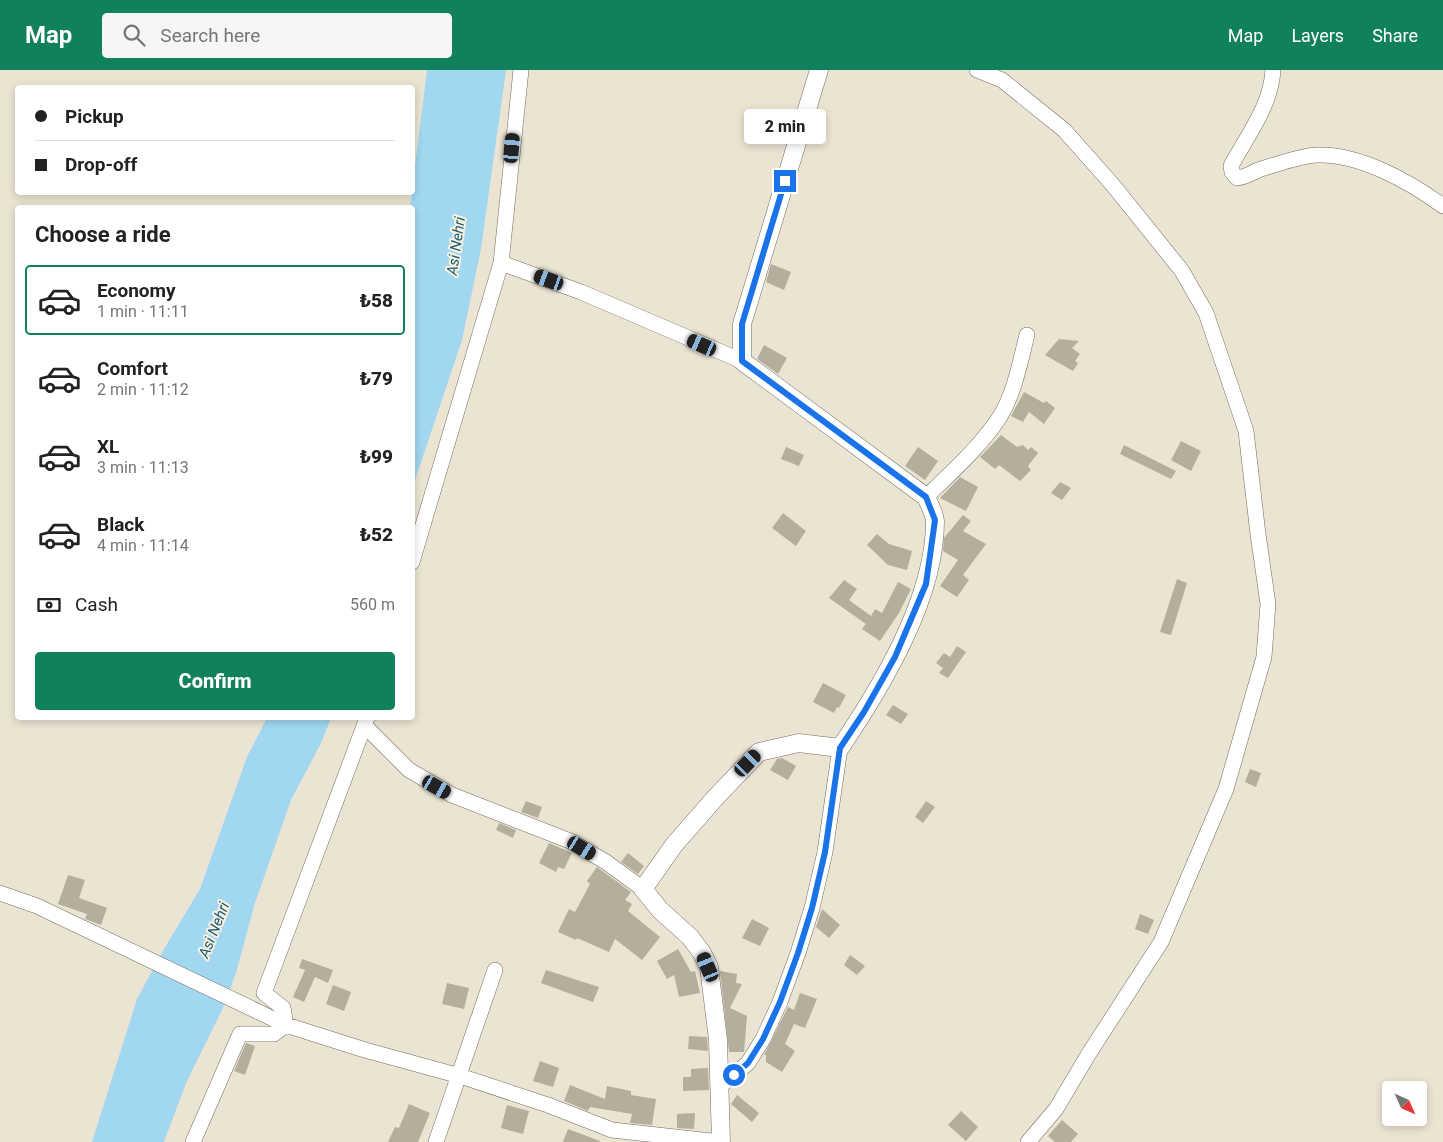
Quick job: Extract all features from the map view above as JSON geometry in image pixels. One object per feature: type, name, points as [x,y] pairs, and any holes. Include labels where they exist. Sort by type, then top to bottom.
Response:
[{"type":"street","points":[[415,552],[501,264],[520,70]]},
{"type":"street","points":[[742,361],[742,324],[820,70]]},
{"type":"street","points":[[977,70],[1002,80],[1064,130],[1112,184],[1182,271],[1206,313],[1246,431],[1268,604],[1264,657],[1226,789],[1165,934],[1056,1109],[1028,1142]]},
{"type":"street","points":[[1273,70],[1269,96],[1263,111],[1231,166],[1232,172],[1237,178],[1247,177],[1256,171],[1301,158],[1316,155],[1333,155],[1351,158],[1403,181],[1418,188],[1443,206]]},
{"type":"street","points":[[501,264],[581,292],[742,361],[926,497],[935,520],[926,584],[895,657],[864,712],[840,748],[823,861],[812,908],[780,1002],[763,1039],[748,1063],[719,1088]]},
{"type":"street","points":[[926,497],[974,448],[1001,415],[1012,390],[1027,335]]},
{"type":"street","points":[[0,893],[38,906],[286,1025],[365,1050],[460,1076],[548,1105],[610,1136],[721,1142],[718,1040],[708,967],[702,953],[690,937],[660,910],[642,889],[606,862],[570,841],[452,795],[409,770],[366,722],[264,993],[283,1008],[286,1025]]},
{"type":"street","points":[[642,889],[674,845],[759,752],[799,742],[840,748]]},
{"type":"street","points":[[436,1142],[496,970]]},
{"type":"street","points":[[193,1142],[240,1034],[274,1034],[286,1025]]},
{"type":"water","name":"Asi Nehri","points":[[427,70],[506,70],[481,249],[462,340],[415,480],[415,205],[410,205],[411,195],[415,195],[415,167]]},
{"type":"water","name":"Asi Nehri","points":[[266,720],[330,720],[321,743],[291,800],[255,903],[236,973],[223,1008],[186,1083],[164,1142],[92,1142],[137,999],[200,889],[247,757]]},
{"type":"building","points":[[771,264],[791,272],[784,290],[766,282]]},
{"type":"building","points":[[1059,339],[1079,341],[1072,348],[1080,354],[1075,361],[1078,363],[1073,371],[1045,355]]},
{"type":"building","points":[[764,345],[787,358],[778,374],[757,359]]},
{"type":"building","points":[[1024,392],[1044,403],[1046,401],[1055,408],[1044,424],[1029,412],[1023,422],[1011,416]]},
{"type":"building","points":[[1001,435],[1017,447],[1023,445],[1028,450],[1031,447],[1038,453],[1028,466],[1031,470],[1020,481],[999,465],[995,469],[980,457]]},
{"type":"building","points":[[1181,441],[1201,451],[1191,471],[1171,460]]},
{"type":"building","points":[[1124,445],[1176,471],[1171,479],[1120,454]]},
{"type":"building","points":[[786,447],[804,455],[799,466],[781,459]]},
{"type":"building","points":[[918,447],[938,461],[925,480],[905,466]]},
{"type":"building","points":[[960,477],[978,487],[966,511],[940,498]]},
{"type":"building","points":[[1060,482],[1071,488],[1062,500],[1051,493]]},
{"type":"building","points":[[783,513],[806,531],[796,546],[772,528]]},
{"type":"building","points":[[963,515],[971,521],[963,531],[986,544],[963,575],[969,580],[957,597],[940,586],[958,560],[943,551],[944,538]]},
{"type":"building","points":[[877,534],[889,544],[912,551],[907,570],[888,565],[867,545]]},
{"type":"building","points":[[1177,579],[1187,583],[1171,635],[1160,632]]},
{"type":"building","points":[[844,580],[857,589],[849,600],[871,616],[875,609],[882,613],[898,582],[911,589],[899,613],[880,641],[862,629],[866,624],[829,598]]},
{"type":"building","points":[[957,646],[966,652],[948,678],[939,673],[943,668],[936,663],[944,653],[950,657]]},
{"type":"building","points":[[823,683],[846,695],[834,713],[813,702]]},
{"type":"building","points":[[893,705],[908,714],[901,724],[886,715]]},
{"type":"building","points":[[782,758],[796,766],[788,780],[770,770],[777,759]]},
{"type":"building","points":[[1250,769],[1261,773],[1256,787],[1245,782]]},
{"type":"building","points":[[526,801],[542,807],[538,818],[521,812]]},
{"type":"building","points":[[926,801],[935,807],[923,823],[915,817]]},
{"type":"building","points":[[499,823],[516,830],[513,838],[496,830]]},
{"type":"building","points":[[549,843],[572,853],[564,869],[558,867],[556,872],[539,863]]},
{"type":"building","points":[[628,853],[644,866],[638,874],[621,862]]},
{"type":"building","points":[[597,867],[631,892],[625,900],[632,904],[628,911],[660,937],[642,960],[615,939],[609,952],[558,932],[569,909],[575,912],[590,884],[587,881]]},
{"type":"building","points":[[68,875],[85,880],[79,898],[107,908],[101,925],[85,919],[87,914],[58,904]]},
{"type":"building","points":[[822,909],[840,925],[829,938],[816,927]]},
{"type":"building","points":[[1140,914],[1154,920],[1148,934],[1135,929]]},
{"type":"building","points":[[752,919],[769,928],[760,946],[742,938]]},
{"type":"building","points":[[678,949],[691,972],[695,971],[700,993],[679,997],[674,975],[667,979],[657,961]]},
{"type":"building","points":[[850,955],[865,966],[857,975],[844,965]]},
{"type":"building","points":[[302,959],[333,970],[328,983],[315,977],[304,1002],[293,997],[305,970],[299,968]]},
{"type":"building","points":[[546,970],[599,987],[593,1002],[541,983]]},
{"type":"building","points":[[720,971],[737,974],[736,983],[742,984],[730,1008],[747,1016],[744,1052],[729,1052]]},
{"type":"building","points":[[447,983],[469,988],[464,1009],[442,1004]]},
{"type":"building","points":[[333,985],[351,992],[344,1011],[326,1004]]},
{"type":"building","points":[[800,993],[817,999],[805,1028],[794,1024],[785,1044],[795,1051],[782,1072],[766,1062],[766,1055],[764,1055],[788,1007],[794,1010]]},
{"type":"building","points":[[689,1036],[707,1037],[708,1051],[688,1049]]},
{"type":"building","points":[[246,1043],[255,1046],[245,1075],[234,1071]]},
{"type":"building","points":[[540,1061],[559,1068],[553,1087],[533,1081]]},
{"type":"building","points":[[708,1068],[709,1090],[683,1091],[683,1077],[691,1077],[691,1069]]},
{"type":"building","points":[[570,1085],[605,1099],[607,1086],[631,1091],[631,1095],[656,1099],[652,1125],[630,1123],[632,1114],[590,1107],[588,1111],[564,1101]]},
{"type":"building","points":[[737,1095],[759,1113],[752,1122],[731,1104]]},
{"type":"building","points":[[409,1104],[430,1113],[418,1142],[388,1142],[395,1127],[399,1128]]},
{"type":"building","points":[[507,1105],[529,1111],[523,1134],[501,1128]]},
{"type":"building","points":[[961,1111],[978,1127],[966,1141],[948,1125]]},
{"type":"building","points":[[695,1113],[694,1129],[677,1128],[677,1114]]},
{"type":"building","points":[[1062,1120],[1078,1134],[1071,1142],[1055,1142],[1048,1136]]},
{"type":"building","points":[[568,1129],[600,1141],[600,1142],[563,1142]]},
{"type":"route","points":[[734,1075],[748,1063],[763,1039],[780,1002],[798,953],[812,908],[825,852],[840,748],[864,712],[895,657],[912,618],[926,584],[935,520],[926,497],[742,361],[742,324],[785,181]]}]
